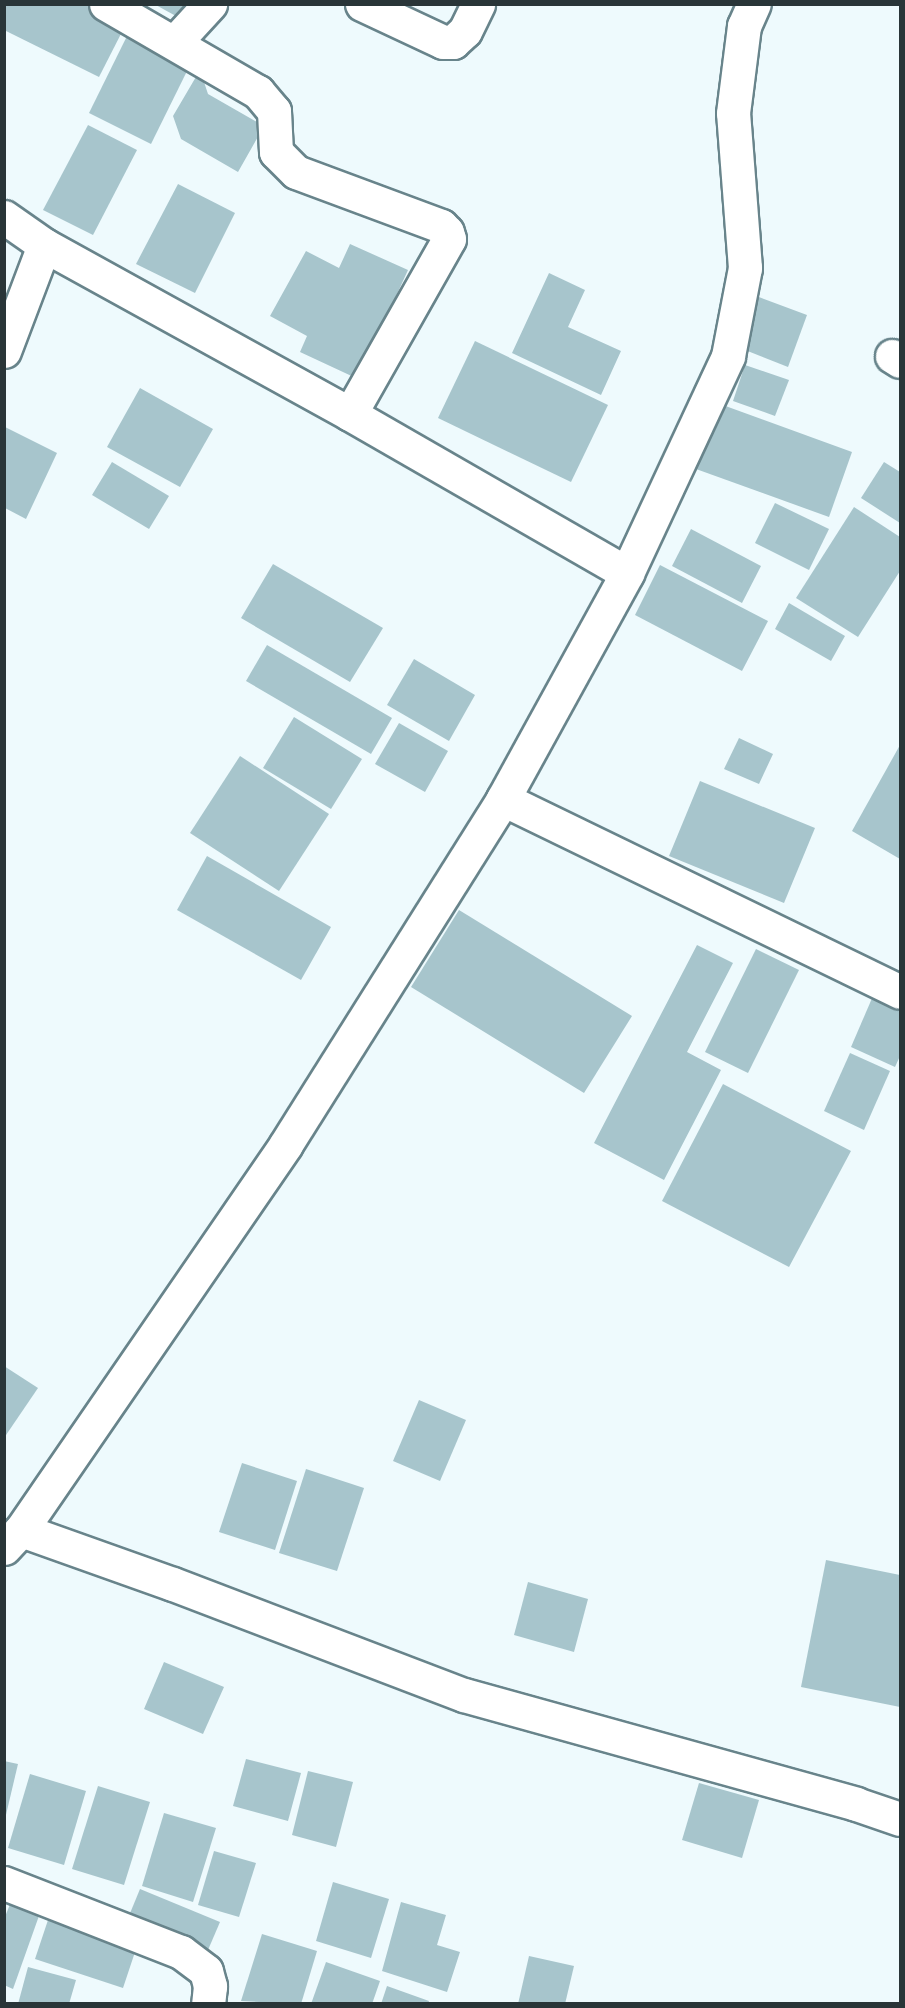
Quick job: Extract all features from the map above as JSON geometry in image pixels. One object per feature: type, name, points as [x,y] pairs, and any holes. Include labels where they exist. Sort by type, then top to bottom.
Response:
[{"type":"street","points":[[106,4],[235,77],[267,101],[274,111],[276,152],[296,172],[441,226],[447,232],[449,239],[350,414]]},
{"type":"street","points":[[175,42],[210,4]]},
{"type":"street","points":[[362,4],[443,42],[453,42],[465,32],[478,4]]},
{"type":"street","points":[[754,4],[744,26],[733,113],[745,268],[728,356],[627,573],[503,799],[286,1144],[13,1539],[172,1584],[464,1695],[856,1804],[900,1819]]},
{"type":"street","points":[[4,217],[44,245],[350,414],[627,573]]},
{"type":"street","points":[[4,351],[44,245]]},
{"type":"street","points":[[503,799],[900,992]]},
{"type":"street","points":[[4,1883],[181,1952],[206,1971],[210,1986],[208,2004]]},
{"type":"building","points":[[4,4],[85,4],[126,24],[99,77],[4,30]]},
{"type":"building","points":[[154,4],[193,4],[185,21]]},
{"type":"building","points":[[129,32],[191,63],[151,144],[89,113]]},
{"type":"building","points":[[200,70],[208,94],[264,126],[238,172],[181,139],[173,116]]},
{"type":"building","points":[[88,125],[137,150],[93,235],[43,210]]},
{"type":"building","points":[[178,184],[235,213],[195,293],[136,264]]},
{"type":"building","points":[[350,244],[408,270],[358,379],[300,352],[307,336],[270,316],[306,251],[339,268]]},
{"type":"building","points":[[549,273],[585,290],[568,327],[621,351],[601,395],[512,353]]},
{"type":"building","points":[[759,297],[807,315],[788,367],[740,348]]},
{"type":"building","points":[[475,341],[608,405],[571,482],[438,418]]},
{"type":"building","points":[[745,365],[789,380],[775,416],[733,401]]},
{"type":"building","points":[[140,388],[213,429],[180,487],[107,447]]},
{"type":"building","points":[[720,404],[852,452],[829,517],[696,469]]},
{"type":"building","points":[[5,427],[57,453],[26,519],[5,508]]},
{"type":"building","points":[[112,462],[169,496],[149,529],[92,495]]},
{"type":"building","points":[[884,462],[900,472],[900,523],[861,498]]},
{"type":"building","points":[[775,503],[829,529],[809,570],[755,543]]},
{"type":"building","points":[[854,507],[900,537],[900,571],[858,637],[796,598]]},
{"type":"building","points":[[691,529],[761,566],[742,603],[672,566]]},
{"type":"building","points":[[273,564],[383,628],[350,682],[241,618]]},
{"type":"building","points":[[660,565],[768,621],[742,671],[635,615]]},
{"type":"building","points":[[789,603],[845,636],[831,661],[775,629]]},
{"type":"building","points":[[267,645],[392,718],[371,754],[246,681]]},
{"type":"building","points":[[414,659],[475,695],[449,741],[387,705]]},
{"type":"building","points":[[294,717],[362,759],[331,809],[263,768]]},
{"type":"building","points":[[399,723],[448,751],[425,792],[375,764]]},
{"type":"building","points":[[739,738],[773,754],[759,784],[724,769]]},
{"type":"building","points":[[900,745],[900,859],[852,831]]},
{"type":"building","points":[[240,756],[329,814],[279,891],[190,833]]},
{"type":"building","points":[[700,781],[815,828],[784,903],[669,856]]},
{"type":"building","points":[[207,856],[331,927],[301,980],[177,910]]},
{"type":"building","points":[[459,910],[632,1016],[584,1093],[411,987]]},
{"type":"building","points":[[697,945],[733,963],[687,1052],[721,1070],[664,1180],[594,1143]]},
{"type":"building","points":[[756,949],[799,970],[748,1073],[705,1052]]},
{"type":"building","points":[[876,989],[900,999],[900,1056],[895,1067],[851,1047]]},
{"type":"building","points":[[850,1053],[890,1071],[864,1130],[824,1111]]},
{"type":"building","points":[[723,1084],[851,1151],[789,1267],[662,1201]]},
{"type":"building","points":[[4,1366],[38,1388],[4,1438]]},
{"type":"building","points":[[419,1400],[466,1420],[440,1481],[393,1461]]},
{"type":"building","points":[[242,1463],[297,1481],[275,1550],[219,1532]]},
{"type":"building","points":[[306,1469],[364,1488],[337,1571],[279,1553]]},
{"type":"building","points":[[826,1560],[900,1575],[900,1707],[801,1687]]},
{"type":"building","points":[[528,1582],[588,1599],[574,1652],[514,1635]]},
{"type":"building","points":[[164,1662],[224,1687],[203,1734],[144,1709]]},
{"type":"building","points":[[246,1759],[301,1773],[288,1821],[233,1806]]},
{"type":"building","points":[[4,1761],[18,1764],[5,1819],[4,1819]]},
{"type":"building","points":[[308,1771],[353,1782],[336,1847],[292,1835]]},
{"type":"building","points":[[30,1774],[86,1791],[64,1865],[8,1848]]},
{"type":"building","points":[[699,1783],[759,1800],[742,1858],[682,1840]]},
{"type":"building","points":[[98,1786],[150,1802],[124,1885],[72,1869]]},
{"type":"building","points":[[164,1813],[216,1828],[193,1902],[142,1886]]},
{"type":"building","points":[[214,1851],[256,1863],[239,1917],[198,1905]]},
{"type":"building","points":[[333,1882],[389,1899],[371,1958],[316,1941]]},
{"type":"building","points":[[140,1889],[220,1922],[205,1957],[126,1923]]},
{"type":"building","points":[[11,1902],[40,1913],[13,1989],[4,1985],[4,1919]]},
{"type":"building","points":[[401,1902],[446,1915],[437,1945],[460,1952],[447,1992],[382,1971]]},
{"type":"building","points":[[49,1917],[137,1946],[123,1988],[35,1959]]},
{"type":"building","points":[[262,1934],[317,1951],[301,2004],[241,2001]]},
{"type":"building","points":[[529,1956],[574,1966],[565,2004],[518,2004]]},
{"type":"building","points":[[326,1962],[380,1981],[372,2004],[311,2004]]},
{"type":"building","points":[[28,1967],[76,1980],[69,2004],[18,2004]]},
{"type":"building","points":[[387,1986],[429,2001],[428,2004],[381,2004]]}]
